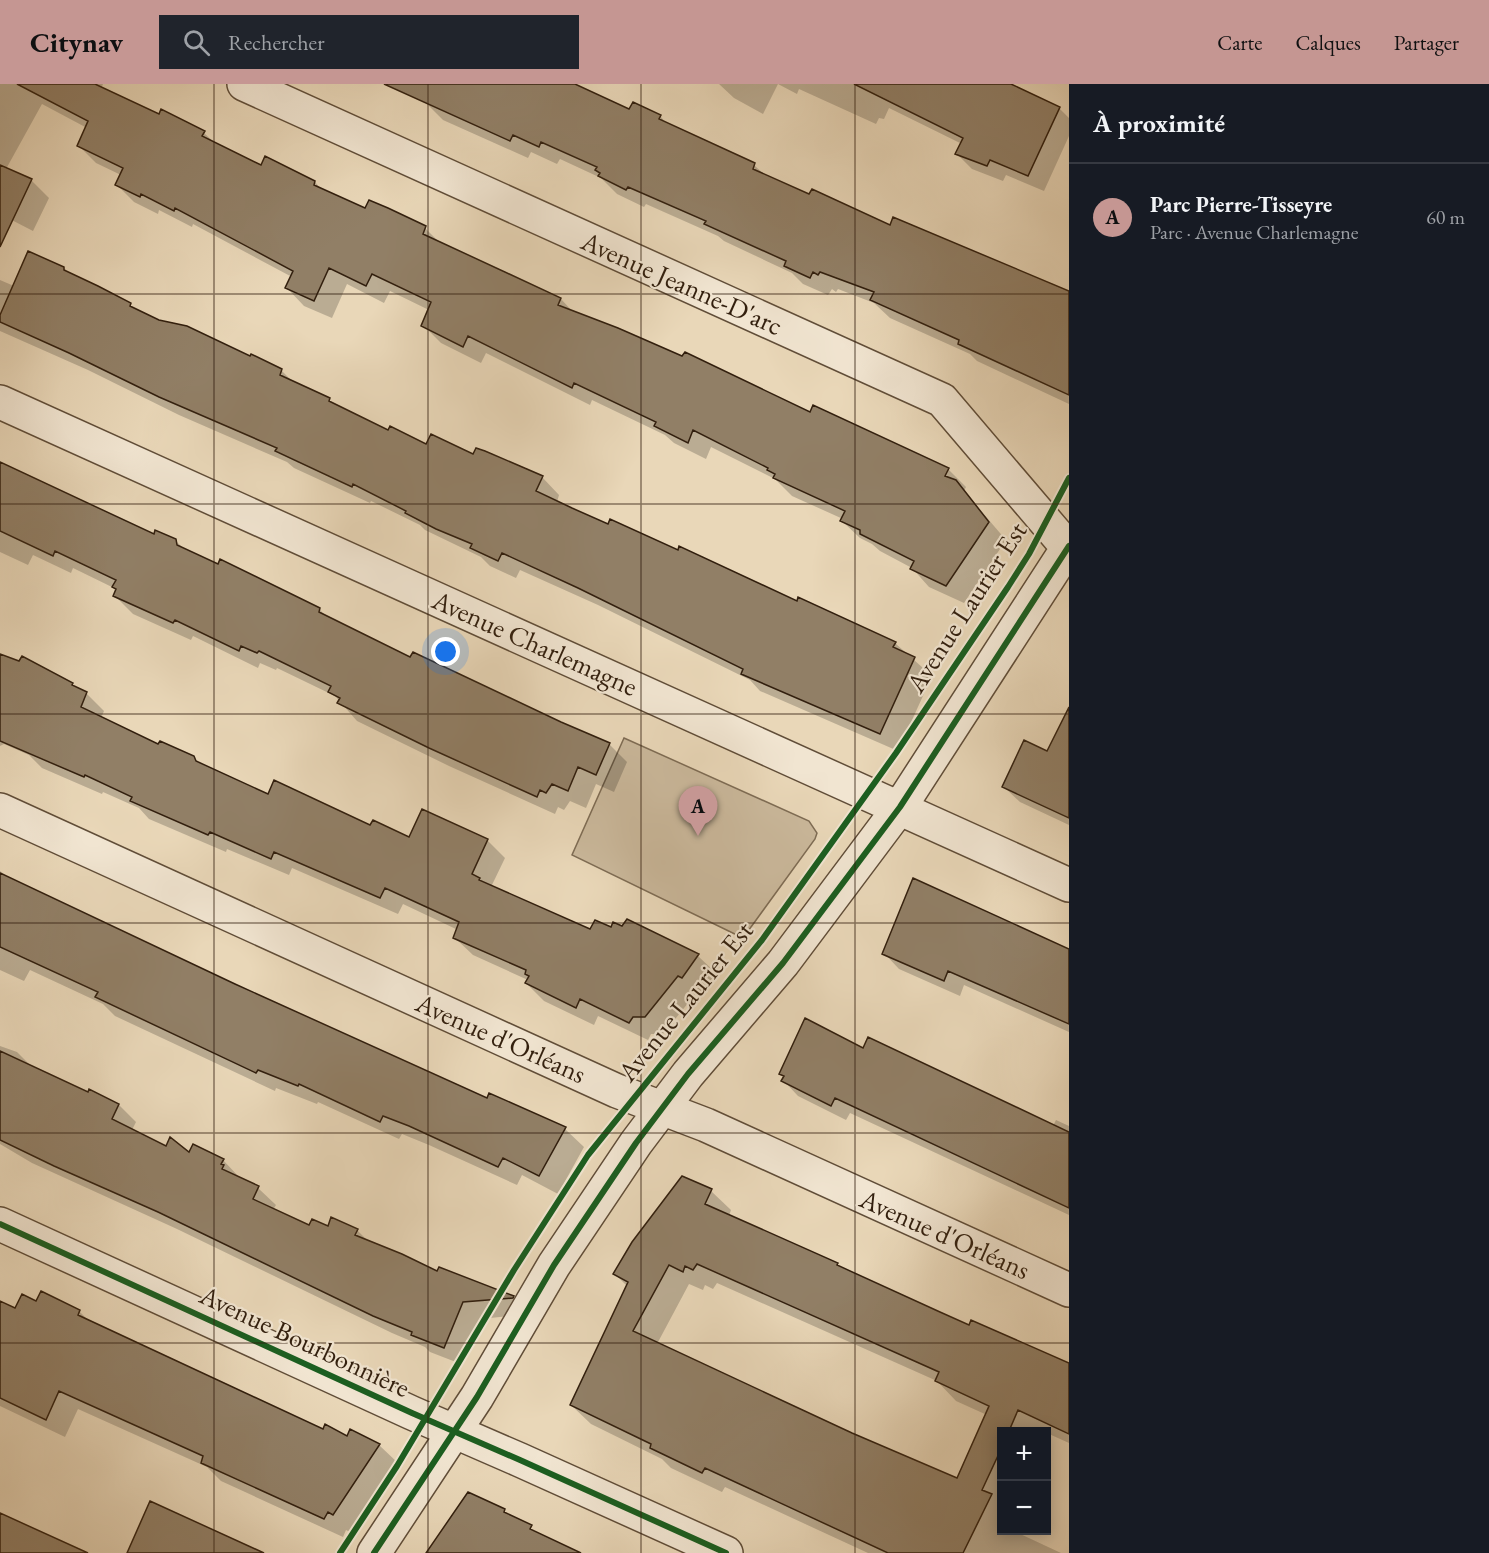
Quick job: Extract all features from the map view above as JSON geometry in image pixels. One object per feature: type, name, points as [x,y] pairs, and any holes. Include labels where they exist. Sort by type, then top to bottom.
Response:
[{"type":"street","name":"Avenue Jeanne-D'arc","points":[[244,84],[942,400],[1069,547]]},
{"type":"street","name":"Avenue Charlemagne","points":[[0,402],[1069,885]]},
{"type":"street","name":"Avenue Laurier Est","points":[[374,1553],[455,1432],[555,1264],[661,1108],[783,963],[900,807],[1069,547]]},
{"type":"street","name":"Avenue d'Orléans","points":[[0,810],[617,1091],[706,1125],[1069,1290]]},
{"type":"street","name":"Avenue Bourbonnière","points":[[0,1224],[726,1553]]},
{"type":"shaded area","points":[[624,738],[809,821],[817,833],[815,839],[743,938],[572,855]]},
{"type":"building","points":[[17,84],[95,84],[159,114],[161,109],[205,131],[202,136],[261,165],[265,156],[315,181],[314,185],[365,208],[369,200],[388,208],[426,226],[423,234],[561,298],[558,305],[682,356],[685,352],[810,412],[813,405],[949,468],[945,476],[956,480],[989,522],[946,586],[910,569],[914,561],[860,534],[860,530],[840,521],[845,511],[773,478],[775,474],[767,470],[768,468],[693,430],[688,443],[654,426],[656,422],[574,383],[572,388],[468,336],[463,347],[421,326],[431,302],[372,274],[366,286],[329,268],[314,301],[285,288],[293,271],[175,208],[174,211],[141,194],[140,197],[115,185],[123,168],[77,146],[88,121]]},
{"type":"building","points":[[384,84],[575,84],[629,109],[633,102],[661,115],[659,119],[755,163],[753,169],[809,194],[812,189],[890,225],[893,217],[1069,291],[1069,395],[958,344],[959,340],[870,300],[874,292],[820,272],[818,275],[813,272],[810,278],[784,266],[786,261],[704,224],[706,221],[628,187],[626,190],[598,176],[600,173],[595,170],[597,167],[541,142],[539,147],[513,135],[510,141]]},
{"type":"building","points":[[854,84],[1011,84],[1060,107],[1028,176],[990,160],[987,166],[955,154],[963,138]]},
{"type":"building","points":[[0,165],[32,179],[0,247]]},
{"type":"building","points":[[28,251],[64,267],[64,270],[131,303],[130,306],[159,320],[187,326],[282,369],[280,375],[330,398],[329,401],[388,430],[390,426],[426,444],[431,434],[473,454],[476,448],[485,451],[543,476],[536,491],[572,508],[608,524],[610,519],[678,550],[679,546],[797,601],[798,597],[896,642],[893,647],[915,657],[880,734],[741,674],[743,669],[502,553],[498,561],[470,548],[472,544],[436,529],[353,484],[352,487],[275,451],[277,448],[159,397],[0,322],[0,315]]},
{"type":"building","points":[[0,462],[154,534],[155,530],[176,539],[177,545],[218,564],[220,559],[320,608],[319,612],[410,657],[413,652],[610,743],[596,775],[578,767],[568,791],[552,784],[546,793],[540,790],[537,797],[337,703],[340,698],[328,692],[331,686],[259,651],[257,653],[241,646],[239,651],[175,620],[173,623],[113,596],[116,589],[112,587],[116,580],[55,551],[53,556],[0,531]]},
{"type":"building","points":[[0,654],[19,661],[22,656],[87,692],[81,707],[158,744],[160,741],[194,756],[196,761],[268,794],[274,780],[370,825],[373,820],[409,837],[422,809],[488,839],[472,874],[480,878],[479,880],[590,929],[595,920],[611,927],[613,922],[622,926],[627,919],[699,954],[682,978],[678,976],[645,1017],[633,1017],[629,1023],[580,999],[576,1008],[525,983],[529,976],[525,974],[526,970],[453,938],[459,922],[385,888],[380,898],[274,852],[271,859],[210,832],[208,835],[130,801],[132,797],[85,775],[84,777],[0,741]]},
{"type":"building","points":[[1069,707],[1069,818],[1002,787],[1024,740],[1047,751]]},
{"type":"building","points":[[0,873],[235,984],[487,1098],[489,1093],[566,1127],[539,1176],[503,1158],[498,1167],[409,1126],[383,1116],[380,1122],[299,1084],[298,1086],[258,1070],[256,1073],[95,997],[98,992],[0,947]]},
{"type":"building","points":[[913,878],[1069,949],[1069,1024],[948,971],[944,981],[882,954]]},
{"type":"building","points":[[805,1018],[863,1048],[868,1037],[1069,1132],[1069,1208],[835,1098],[831,1106],[781,1081],[784,1076],[779,1074]]},
{"type":"building","points":[[0,1051],[119,1104],[112,1119],[166,1146],[170,1137],[189,1152],[193,1144],[224,1159],[221,1164],[224,1165],[222,1169],[259,1186],[253,1199],[309,1225],[312,1219],[328,1226],[331,1217],[358,1229],[355,1235],[437,1271],[439,1267],[514,1296],[513,1298],[463,1302],[444,1348],[411,1335],[412,1332],[373,1316],[158,1212],[54,1166],[0,1140]]},
{"type":"building","points":[[682,1176],[712,1189],[705,1204],[969,1325],[971,1320],[1069,1363],[1069,1434],[1018,1410],[1011,1427],[997,1427],[997,1458],[982,1490],[992,1494],[963,1553],[888,1553],[705,1468],[702,1473],[650,1448],[651,1444],[570,1405],[628,1282],[613,1274],[632,1242]],"holes":[[[697,1264],[939,1372],[935,1381],[989,1406],[957,1478],[852,1433],[633,1331],[669,1265],[683,1272],[685,1266],[693,1270]]]},
{"type":"building","points":[[41,1291],[80,1310],[78,1315],[323,1429],[325,1424],[347,1436],[350,1429],[380,1444],[333,1515],[328,1512],[324,1519],[201,1463],[203,1456],[59,1391],[46,1420],[0,1398],[0,1301],[15,1308],[22,1294],[36,1301]]},
{"type":"building","points":[[468,1492],[505,1509],[504,1512],[532,1525],[530,1529],[581,1553],[426,1553]]},
{"type":"building","points":[[150,1501],[264,1553],[127,1553]]},
{"type":"building","points":[[0,1513],[88,1553],[0,1553]]},
{"type":"cycle path","points":[[340,1553],[397,1466],[514,1270],[588,1155],[762,940],[896,753],[1029,554],[1069,478]]},
{"type":"cycle path","points":[[374,1553],[477,1397],[554,1265],[636,1143],[688,1074],[783,963],[900,807],[1069,546]]},
{"type":"cycle path","points":[[0,1224],[412,1413],[726,1553]]},
{"type":"place","name":"Parc Pierre-Tisseyre","points":[[698,836]]}]
